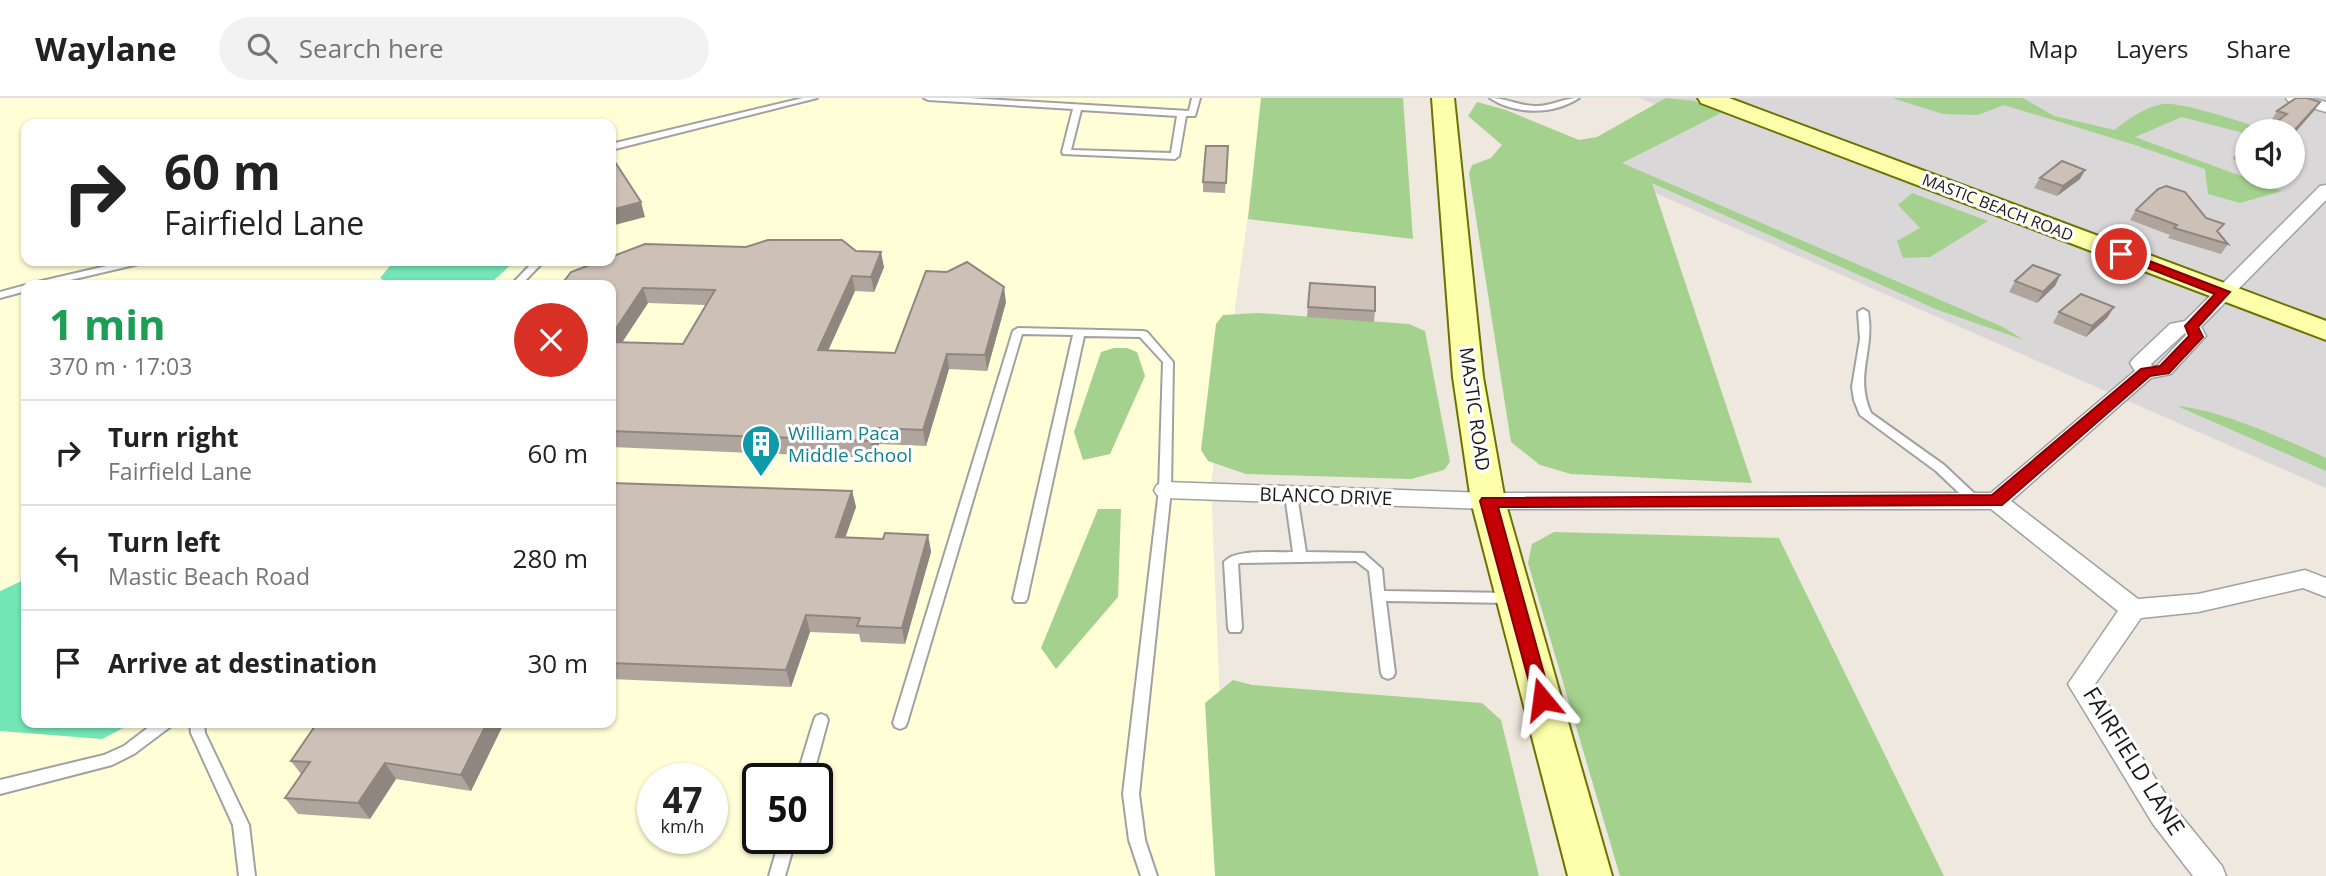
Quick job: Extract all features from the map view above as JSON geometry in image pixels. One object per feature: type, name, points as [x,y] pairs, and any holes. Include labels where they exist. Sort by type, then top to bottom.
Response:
[{"type":"main road","name":"MASTIC ROAD","points":[[1443,98],[1468,377],[1488,501],[1590,876]]},
{"type":"main road","name":"MASTIC BEACH ROAD","points":[[1709,98],[2326,331]]},
{"type":"street","points":[[2293,98],[2326,107]]},
{"type":"street","points":[[1985,501],[2146,372],[2140,363],[2177,328],[2191,326],[2326,190]]},
{"type":"street","name":"BLANCO DRIVE","points":[[1165,490],[1488,501]]},
{"type":"street","points":[[1488,501],[1985,501],[2133,609],[2198,603],[2305,579],[2326,588]]},
{"type":"street","name":"FAIRFIELD LANE","points":[[2133,609],[2081,684],[2163,815],[2211,876]]},
{"type":"lane","points":[[616,145],[813,98]]},
{"type":"lane","points":[[928,98],[1192,114],[1196,98]]},
{"type":"lane","points":[[1494,98],[1519,108],[1539,110],[1552,108],[1575,98]]},
{"type":"lane","points":[[1077,108],[1066,152],[1175,156],[1182,113]]},
{"type":"lane","points":[[58,280],[119,266]]},
{"type":"lane","points":[[521,280],[534,266]]},
{"type":"lane","points":[[0,295],[21,289]]},
{"type":"lane","points":[[1863,312],[1867,338],[1856,378],[1859,404],[1866,415],[1985,501]]},
{"type":"lane","points":[[900,723],[1018,331],[1143,334],[1168,362],[1165,490],[1131,794],[1137,840],[1149,876]]},
{"type":"lane","points":[[1020,599],[1079,333]]},
{"type":"lane","points":[[1290,495],[1300,556]]},
{"type":"lane","points":[[1235,628],[1231,562],[1237,558],[1359,556],[1375,569],[1388,673]]},
{"type":"lane","points":[[1378,596],[1514,598]]},
{"type":"lane","points":[[809,763],[821,720]]},
{"type":"lane","points":[[0,787],[107,761],[129,750],[158,728]]},
{"type":"lane","points":[[198,728],[240,825],[247,876]]},
{"type":"lane","points":[[777,876],[783,854]]},
{"type":"shaded area","points":[[0,98],[1264,98],[1211,483],[1227,876],[0,876]]},
{"type":"shaded area","points":[[1640,98],[2326,98],[2326,488],[1585,162],[1669,111]]},
{"type":"green space","points":[[1261,98],[1403,98],[1413,239],[1248,219]]},
{"type":"green space","points":[[1666,98],[1694,101],[1721,113],[1622,163],[2003,327],[2024,340],[1938,310],[1652,183],[1752,483],[1571,474],[1540,465],[1511,442],[1469,173],[1472,165],[1491,158],[1502,145],[1468,116],[1477,102],[1506,110],[1579,140],[1597,137]]},
{"type":"green space","points":[[1892,98],[2023,98],[2054,116],[2115,130],[2137,114],[2163,104],[2199,109],[2235,120],[2235,131],[2182,117],[2135,137],[2235,174],[2235,189],[2282,191],[2240,203],[2208,194],[2205,169],[2004,105],[1978,115],[1943,114]]},
{"type":"green space","points":[[1912,193],[1988,221],[1930,257],[1903,258],[1897,241],[1920,228],[1898,205]]},
{"type":"green space","points":[[390,266],[510,266],[494,280],[380,278]]},
{"type":"green space","points":[[1258,313],[1409,324],[1425,331],[1450,462],[1444,470],[1411,479],[1246,474],[1208,461],[1201,450],[1216,324],[1223,315]]},
{"type":"green space","points":[[1127,348],[1137,352],[1145,376],[1110,454],[1083,460],[1074,432],[1101,352]]},
{"type":"green space","points":[[2177,406],[2232,419],[2292,443],[2326,458],[2326,471]]},
{"type":"green space","points":[[1098,509],[1121,509],[1118,597],[1056,669],[1041,648]]},
{"type":"green space","points":[[1554,532],[1779,538],[1944,876],[1620,876],[1528,563],[1532,544]]},
{"type":"green space","points":[[21,581],[21,728],[123,728],[102,739],[0,731],[0,591]]},
{"type":"green space","points":[[1233,680],[1252,685],[1482,703],[1501,720],[1539,876],[1215,876],[1205,703]]},
{"type":"building","points":[[2296,98],[2320,102],[2305,119],[2280,119],[2287,114],[2277,111]]},
{"type":"building","points":[[1206,146],[1228,146],[1226,183],[1203,182]]},
{"type":"building","points":[[2062,161],[2085,170],[2063,186],[2040,178]]},
{"type":"building","points":[[616,164],[641,202],[616,209]]},
{"type":"building","points":[[2166,186],[2185,192],[2206,218],[2224,224],[2217,231],[2228,244],[2174,228],[2177,225],[2136,210],[2158,189]]},
{"type":"building","points":[[768,240],[842,240],[856,251],[881,252],[871,277],[852,276],[818,350],[895,353],[926,271],[947,272],[967,262],[1004,287],[985,355],[947,354],[923,430],[876,428],[871,441],[616,431],[616,342],[683,344],[715,290],[643,288],[616,328],[616,280],[565,280],[571,272],[587,266],[616,266],[616,255],[645,244],[746,247]]},
{"type":"building","points":[[2033,265],[2060,275],[2043,292],[2015,281]]},
{"type":"building","points":[[1310,283],[1375,287],[1375,311],[1308,307]]},
{"type":"building","points":[[2081,294],[2114,307],[2092,326],[2059,312]]},
{"type":"building","points":[[616,483],[852,491],[836,537],[883,539],[885,533],[928,535],[902,628],[857,626],[860,618],[806,615],[786,670],[616,663]]},
{"type":"building","points":[[314,728],[484,728],[461,775],[385,763],[358,803],[285,798],[310,762],[291,761]]},
{"type":"place","name":"William Paca Middle School","points":[[761,478]]},
{"type":"route","points":[[1542,699],[1488,501],[1996,501],[2146,372],[2164,370],[2196,337],[2191,326],[2224,292],[2121,254]]}]
